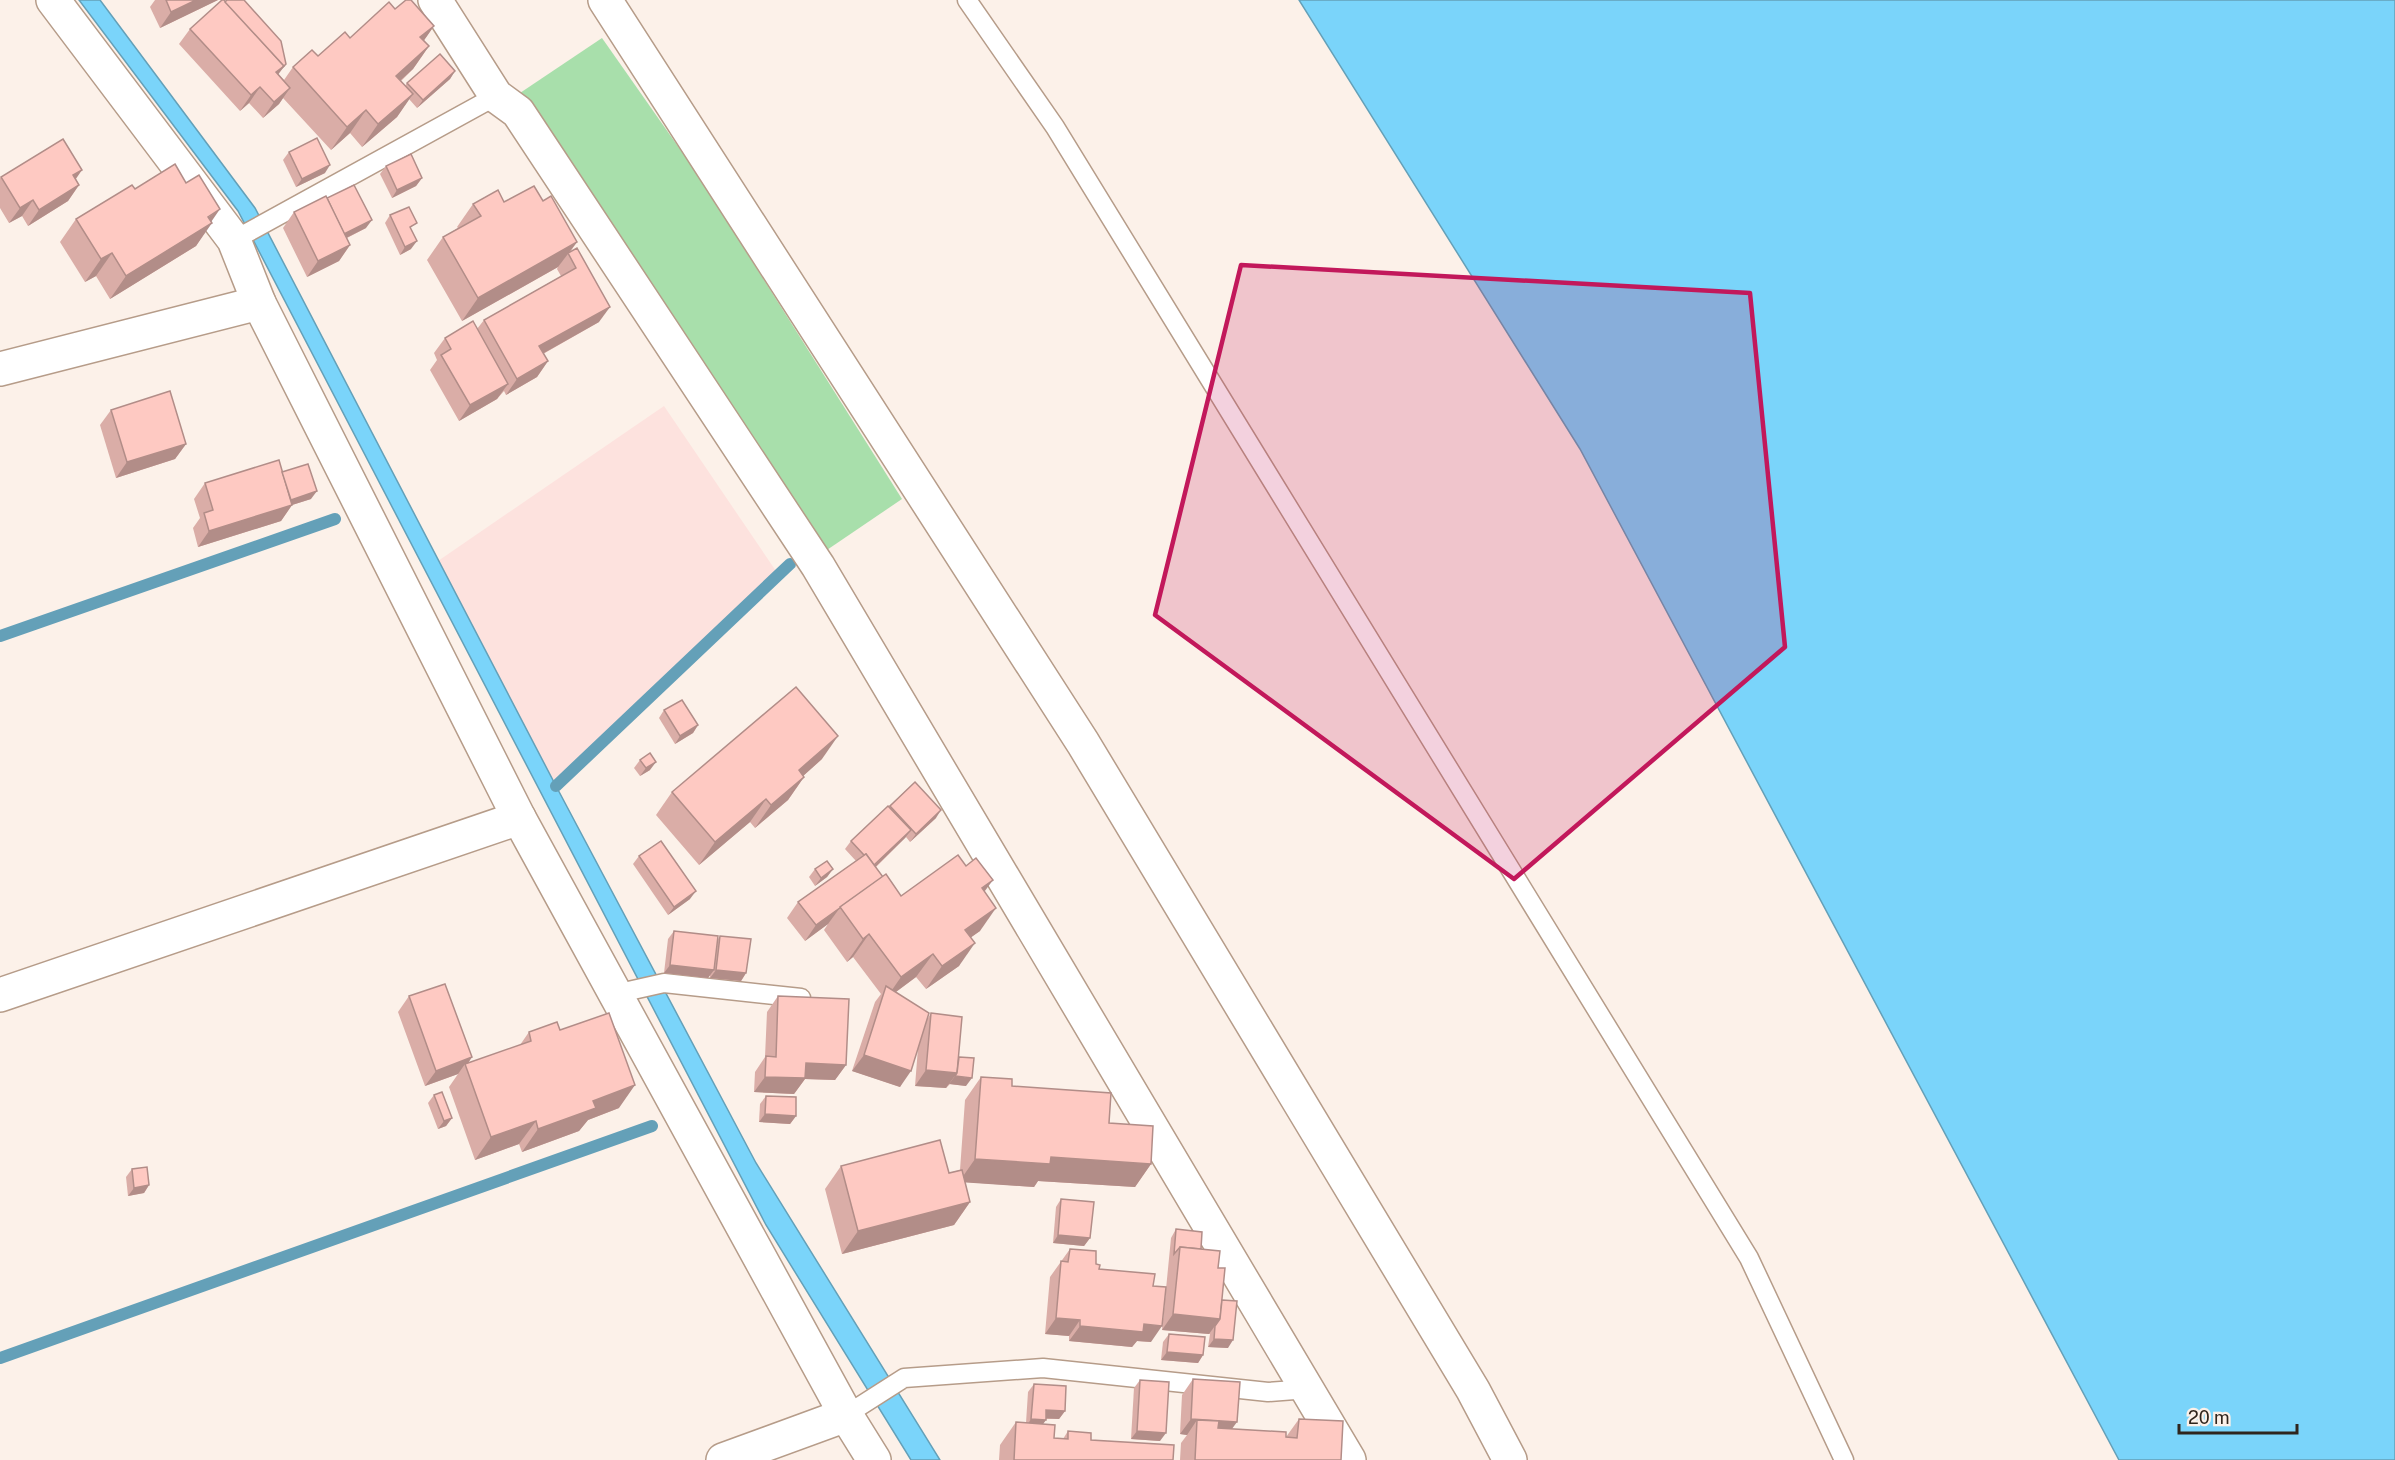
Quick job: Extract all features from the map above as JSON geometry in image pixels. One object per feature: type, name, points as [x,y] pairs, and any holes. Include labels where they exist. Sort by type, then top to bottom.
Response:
[{"type":"street","points":[[53,0],[239,238],[259,303],[519,818],[625,992],[846,1415],[874,1460]]},
{"type":"street","points":[[435,0],[496,96],[518,112],[818,566],[1349,1460]]},
{"type":"street","points":[[605,0],[1083,743],[1473,1390],[1510,1460]]},
{"type":"street","points":[[0,369],[259,303]]},
{"type":"street","points":[[0,995],[519,818]]},
{"type":"street","points":[[723,1460],[846,1415]]},
{"type":"lane","points":[[967,0],[1055,127],[1749,1257],[1844,1460]]},
{"type":"lane","points":[[239,238],[496,96]]},
{"type":"lane","points":[[625,992],[664,983],[822,1001]]},
{"type":"lane","points":[[846,1415],[904,1378],[1043,1368],[1268,1392],[1308,1389]]},
{"type":"highlighted area","points":[[1241,265],[1750,293],[1785,647],[1514,879],[1155,615]]},
{"type":"shaded area","points":[[664,406],[778,574],[556,786],[438,561]]},
{"type":"green space","points":[[602,38],[696,172],[902,499],[821,554],[514,97]]},
{"type":"water","points":[[79,0],[100,0],[255,208],[556,786],[756,1163],[940,1460],[911,1460],[766,1225],[238,211]]},
{"type":"water","points":[[1299,0],[2395,0],[2395,1460],[2119,1460],[1580,449]]},
{"type":"building","points":[[166,0],[196,0],[171,12]]},
{"type":"building","points":[[222,0],[284,66],[276,72],[290,88],[274,102],[260,87],[251,95],[190,29]]},
{"type":"building","points":[[244,0],[281,41],[286,64],[284,66],[225,2]]},
{"type":"building","points":[[406,0],[411,0],[434,26],[420,37],[429,46],[396,76],[413,94],[378,124],[366,110],[347,127],[293,67],[312,50],[318,56],[345,32],[350,38],[389,2],[395,9]]},
{"type":"building","points":[[440,54],[455,71],[423,100],[407,83]]},
{"type":"building","points":[[317,138],[330,165],[302,179],[289,152]]},
{"type":"building","points":[[63,139],[82,170],[73,175],[79,185],[39,210],[33,200],[20,208],[1,177]]},
{"type":"building","points":[[411,154],[422,178],[397,190],[386,166]]},
{"type":"building","points":[[175,164],[186,183],[199,175],[220,209],[208,217],[212,223],[126,276],[112,253],[101,259],[76,219],[132,185],[135,189]]},
{"type":"building","points":[[354,185],[372,220],[344,234],[327,198]]},
{"type":"building","points":[[534,186],[543,201],[551,196],[577,242],[478,298],[443,237],[481,216],[473,204],[498,190],[504,202]]},
{"type":"building","points":[[326,196],[350,245],[318,261],[294,212]]},
{"type":"building","points":[[409,207],[417,223],[410,227],[417,241],[405,247],[390,215]]},
{"type":"building","points":[[577,248],[610,307],[539,346],[548,361],[517,379],[484,320],[576,268],[568,253]]},
{"type":"building","points":[[473,321],[508,384],[470,405],[441,355],[451,349],[445,338]]},
{"type":"building","points":[[170,391],[186,444],[127,462],[111,410]]},
{"type":"building","points":[[279,460],[292,505],[209,531],[204,513],[213,510],[205,483]]},
{"type":"building","points":[[308,464],[317,491],[291,500],[282,472]]},
{"type":"building","points":[[796,687],[838,736],[799,770],[804,777],[771,805],[766,799],[715,842],[672,792]]},
{"type":"building","points":[[682,700],[698,725],[680,736],[664,710]]},
{"type":"building","points":[[650,753],[656,762],[646,768],[640,760]]},
{"type":"building","points":[[915,782],[941,810],[916,834],[890,806]]},
{"type":"building","points":[[888,806],[911,830],[874,865],[866,854],[864,855],[851,841]]},
{"type":"building","points":[[661,841],[696,891],[674,907],[639,856]]},
{"type":"building","points":[[866,854],[883,877],[816,925],[798,902]]},
{"type":"building","points":[[958,855],[966,866],[976,858],[993,880],[982,888],[996,908],[965,930],[975,943],[942,966],[933,954],[901,977],[869,934],[863,939],[840,907],[886,874],[901,896]]},
{"type":"building","points":[[827,861],[833,869],[821,878],[815,869]]},
{"type":"building","points":[[674,931],[718,936],[714,970],[670,965]]},
{"type":"building","points":[[720,936],[751,939],[746,973],[716,970]]},
{"type":"building","points":[[445,984],[472,1057],[436,1071],[409,996]]},
{"type":"building","points":[[886,986],[929,1013],[911,1071],[864,1055]]},
{"type":"building","points":[[778,996],[849,999],[846,1065],[806,1063],[805,1078],[765,1077],[766,1056],[776,1057]]},
{"type":"building","points":[[609,1013],[635,1085],[593,1101],[596,1108],[538,1129],[536,1121],[491,1137],[465,1064],[531,1041],[529,1032],[557,1022],[560,1030]]},
{"type":"building","points":[[931,1013],[962,1017],[957,1073],[926,1070]]},
{"type":"building","points":[[959,1057],[974,1058],[972,1078],[955,1076]]},
{"type":"building","points":[[981,1077],[1012,1079],[1012,1086],[1111,1093],[1109,1123],[1153,1126],[1151,1164],[1051,1157],[1050,1164],[975,1159]]},
{"type":"building","points":[[442,1092],[452,1118],[444,1121],[434,1095]]},
{"type":"building","points":[[766,1096],[796,1097],[796,1116],[765,1114]]},
{"type":"building","points":[[940,1140],[949,1173],[962,1170],[970,1202],[858,1231],[841,1166]]},
{"type":"building","points":[[147,1167],[149,1185],[134,1188],[132,1169]]},
{"type":"building","points":[[1061,1199],[1094,1202],[1090,1238],[1058,1235]]},
{"type":"building","points":[[1176,1229],[1202,1232],[1201,1249],[1180,1247],[1174,1254]]},
{"type":"building","points":[[1180,1247],[1220,1251],[1218,1268],[1225,1268],[1220,1319],[1173,1314]]},
{"type":"building","points":[[1070,1249],[1096,1251],[1096,1264],[1100,1265],[1099,1269],[1155,1274],[1153,1286],[1166,1287],[1162,1326],[1144,1324],[1143,1332],[1080,1326],[1080,1320],[1056,1318],[1061,1261],[1068,1262]]},
{"type":"building","points":[[1222,1300],[1237,1301],[1233,1340],[1214,1339],[1215,1326],[1220,1319]]},
{"type":"building","points":[[1169,1334],[1205,1337],[1203,1355],[1167,1352]]},
{"type":"building","points":[[1193,1379],[1240,1382],[1237,1422],[1191,1419]]},
{"type":"building","points":[[1140,1380],[1169,1382],[1166,1433],[1137,1431]]},
{"type":"building","points":[[1034,1384],[1066,1386],[1065,1411],[1046,1410],[1046,1420],[1031,1419]]},
{"type":"building","points":[[1299,1419],[1343,1421],[1341,1460],[1195,1460],[1197,1420],[1219,1421],[1218,1428],[1286,1432],[1286,1437],[1297,1438]]},
{"type":"building","points":[[1016,1422],[1055,1425],[1054,1438],[1068,1439],[1068,1431],[1091,1433],[1091,1440],[1174,1445],[1173,1460],[1014,1460]]},
{"type":"waterway","points":[[0,636],[335,519]]},
{"type":"waterway","points":[[556,786],[790,564]]},
{"type":"waterway","points":[[0,1358],[652,1126]]}]
